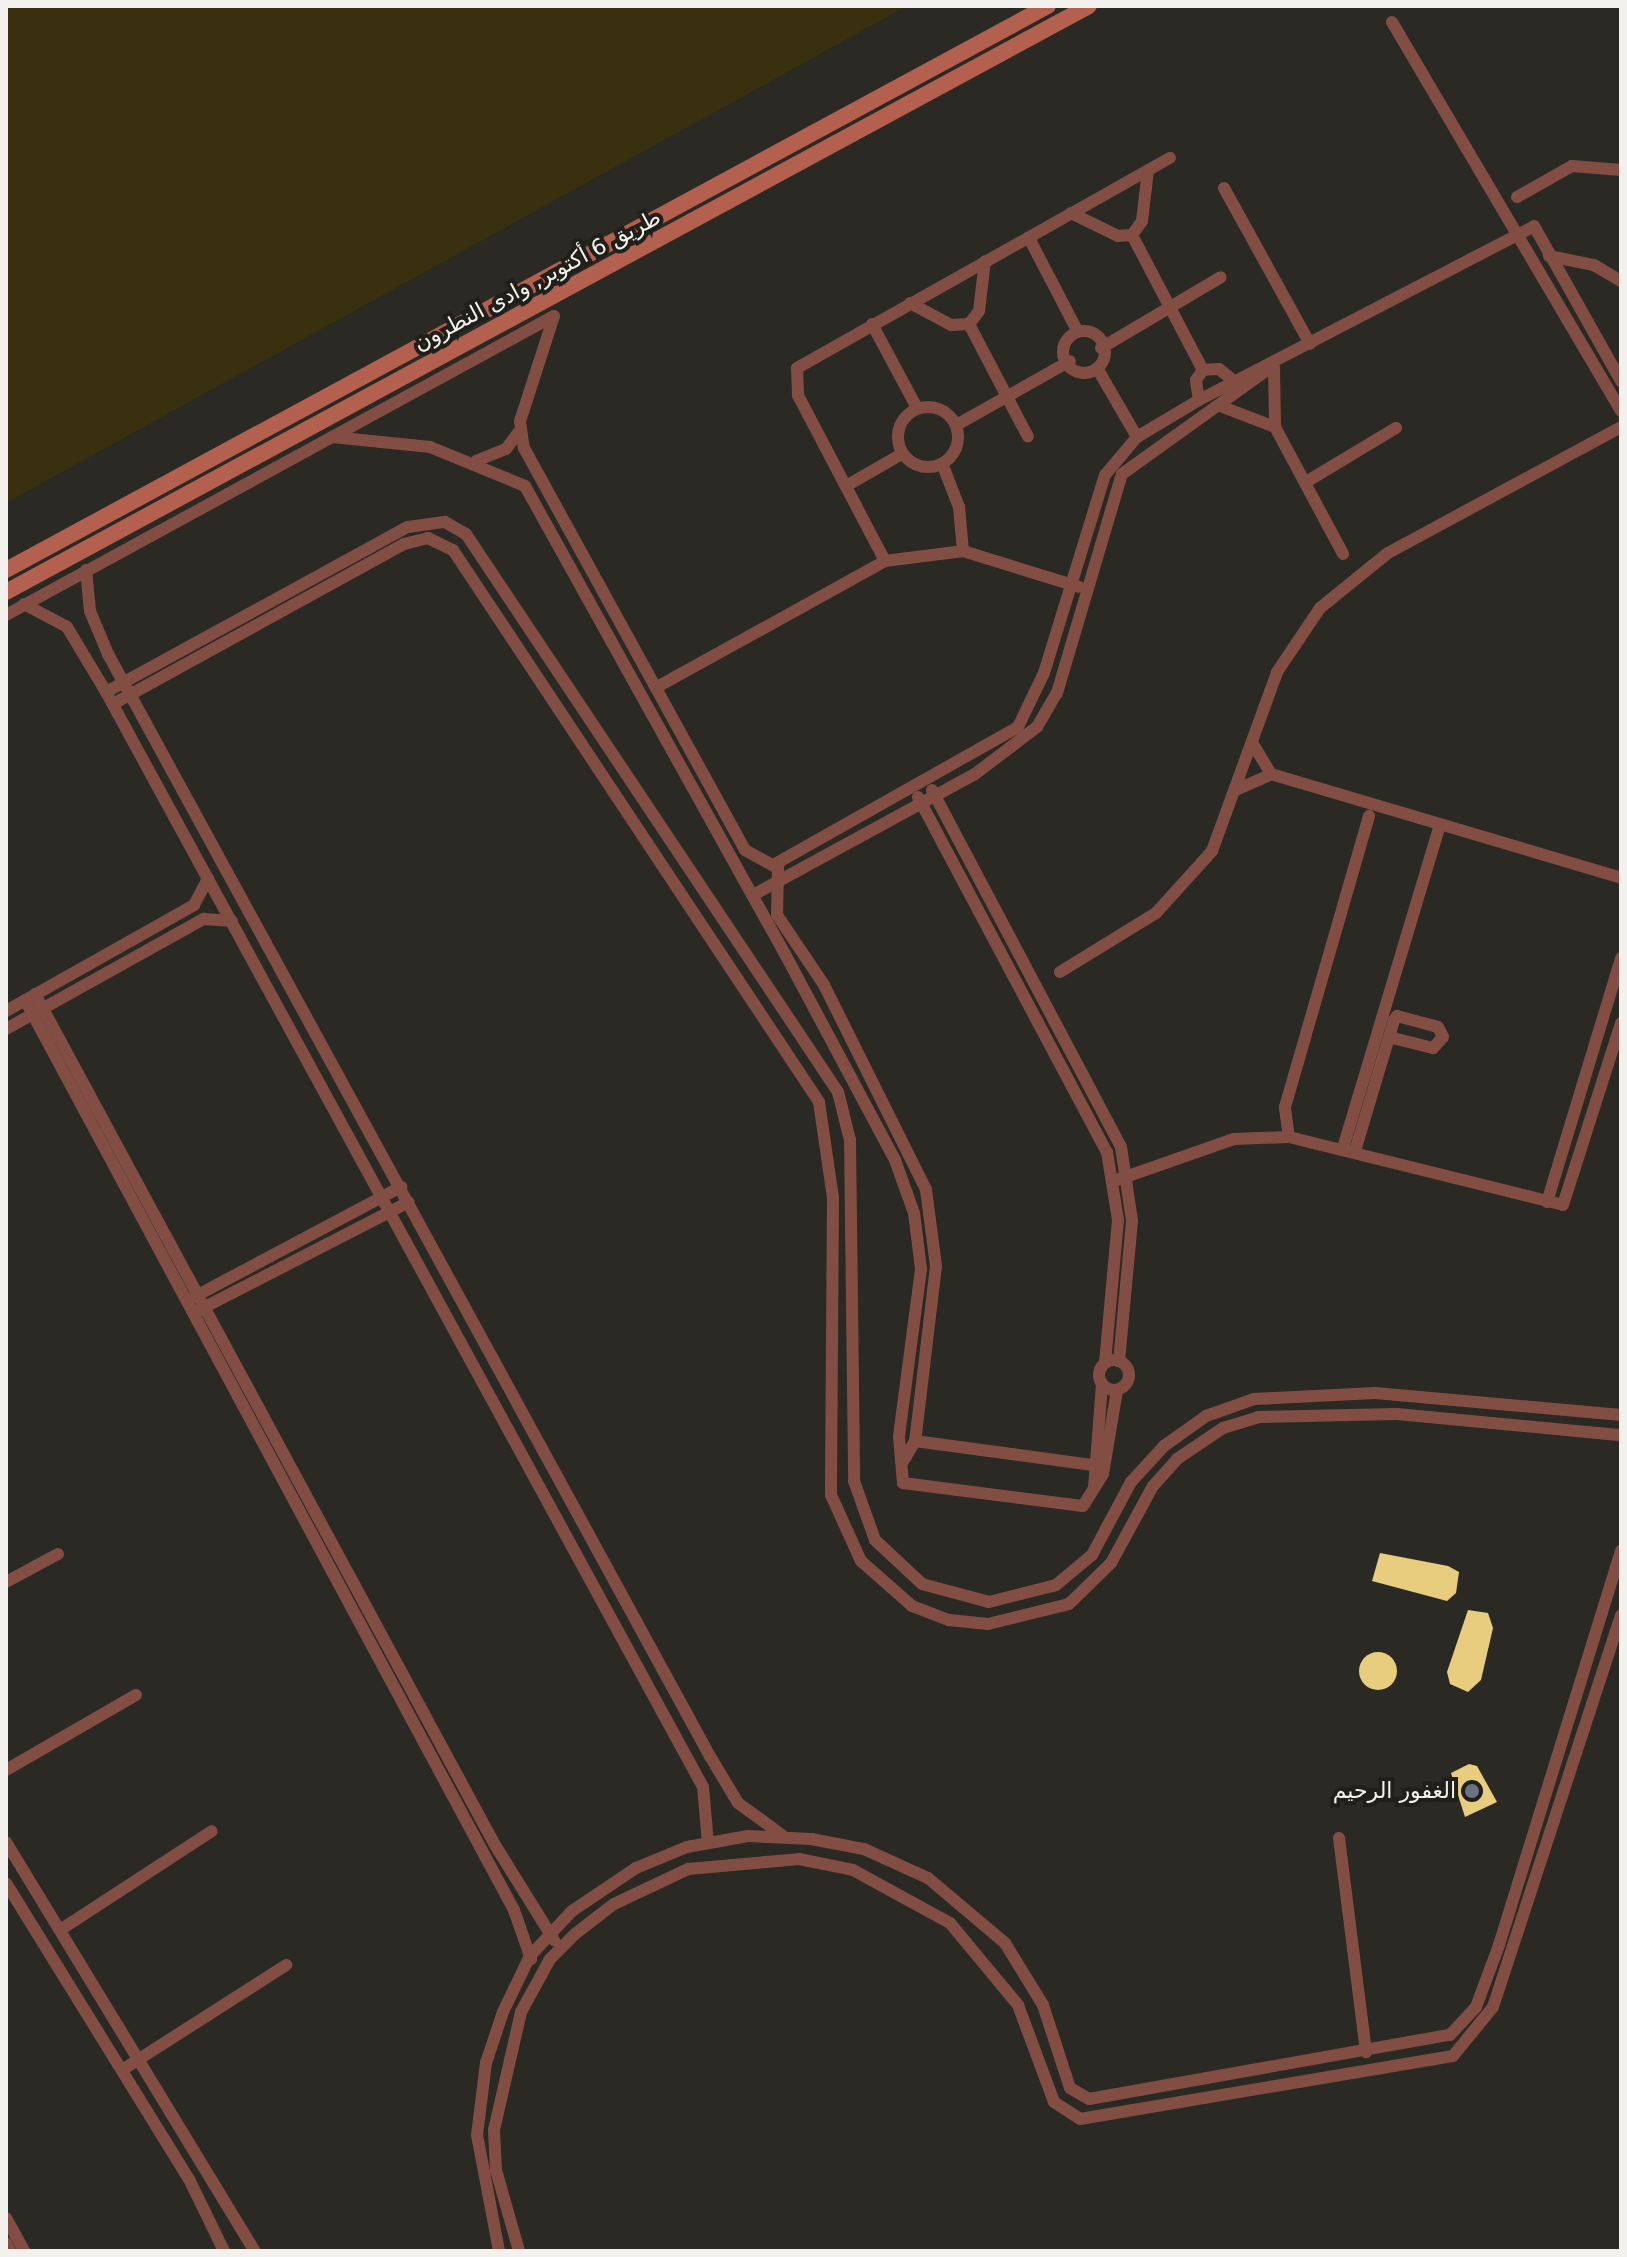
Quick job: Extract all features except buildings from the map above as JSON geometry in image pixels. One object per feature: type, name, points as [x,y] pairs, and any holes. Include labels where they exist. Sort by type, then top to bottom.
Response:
[{"type":"street","name":"طريق 6 أكتوبر, وادى النطرون","points":[[6,570],[1048,6]]},
{"type":"street","name":"طريق 6 أكتوبر, وادى النطرون","points":[[6,592],[1089,6]]},
{"type":"street","points":[[1392,22],[1621,410]]},
{"type":"street","points":[[885,561],[794,377],[804,361],[1170,158]]},
{"type":"street","points":[[1517,197],[1572,166],[1621,170]]},
{"type":"street","points":[[1132,235],[1142,221],[1148,170]]},
{"type":"street","points":[[1224,188],[1310,344]]},
{"type":"street","points":[[1071,213],[1118,236],[1132,235]]},
{"type":"street","points":[[753,895],[768,892],[802,858],[917,796],[997,761],[1045,717],[1122,474],[1310,344],[1534,226],[1621,381]]},
{"type":"street","points":[[1132,235],[1203,370]]},
{"type":"street","points":[[1029,238],[1078,332]]},
{"type":"street","points":[[1549,256],[1594,265],[1621,281]]},
{"type":"street","points":[[910,303],[955,326],[969,324],[979,311],[985,261]]},
{"type":"street","points":[[1101,348],[1221,277]]},
{"type":"street","points":[[6,615],[554,316],[519,432],[506,449],[476,461]]},
{"type":"street","points":[[872,324],[916,406],[960,423]]},
{"type":"street","points":[[969,324],[1028,437]]},
{"type":"street","points":[[1088,326],[1101,348],[1108,361],[1080,378],[1059,343],[1088,326]]},
{"type":"street","points":[[963,551],[959,507],[943,466],[960,423],[1070,361]]},
{"type":"street","points":[[1097,368],[1137,437]]},
{"type":"street","points":[[1203,370],[1219,369],[1234,381]]},
{"type":"street","points":[[932,789],[1025,718],[1072,584],[1101,483],[1137,437],[1234,381],[1270,369]]},
{"type":"street","points":[[1270,369],[1275,427],[1343,554]]},
{"type":"street","points":[[1199,400],[1196,380],[1203,370]]},
{"type":"street","points":[[846,486],[900,455],[916,406]]},
{"type":"street","points":[[1220,406],[1275,427]]},
{"type":"street","points":[[1060,972],[1146,920],[1186,885],[1220,838],[1284,656],[1354,577],[1621,427]]},
{"type":"street","points":[[1306,482],[1396,428]]},
{"type":"street","points":[[519,432],[565,522],[748,854],[775,864],[802,858]]},
{"type":"street","points":[[329,437],[407,442],[476,461],[519,481],[551,529],[753,895],[791,950],[824,985],[926,1190],[936,1254],[915,1441],[904,1460]]},
{"type":"street","points":[[900,455],[943,466]]},
{"type":"street","points":[[535,501],[550,493]]},
{"type":"street","points":[[110,698],[408,527],[432,521],[456,527],[478,549],[838,1092],[848,1123],[854,1481],[875,1540],[913,1579],[968,1600],[1042,1592],[1081,1568],[1131,1482],[1191,1425],[1262,1397],[1399,1394],[1621,1415]]},
{"type":"street","points":[[551,529],[565,522]]},
{"type":"street","points":[[126,688],[404,544],[437,540],[462,559],[726,959],[825,1117],[833,1198],[831,1495],[852,1549],[900,1598],[961,1622],[1014,1623],[1051,1613],[1099,1579],[1153,1486],[1203,1438],[1276,1414],[1397,1414],[1621,1435]]},
{"type":"street","points":[[657,687],[885,561],[963,551],[1086,589]]},
{"type":"street","points":[[577,577],[592,569]]},
{"type":"street","points":[[86,570],[90,611],[108,654],[725,1784],[753,1817],[785,1836]]},
{"type":"street","points":[[588,596],[603,587]]},
{"type":"street","points":[[24,604],[67,627],[110,698],[707,1796],[708,1843]]},
{"type":"street","points":[[91,665],[108,654]]},
{"type":"street","points":[[1252,743],[1271,774]]},
{"type":"street","points":[[1238,789],[1271,774],[1621,878]]},
{"type":"street","points":[[694,787],[707,779]]},
{"type":"street","points":[[775,864],[779,879],[775,908],[791,950],[909,1195],[921,1269],[899,1437],[904,1460],[902,1480],[910,1486],[1076,1508],[1094,1488],[1104,1469],[1117,1390],[1129,1374],[1119,1361],[1132,1237],[1129,1176],[1111,1124],[1034,972],[932,789]]},
{"type":"street","points":[[917,796],[1094,1120],[1114,1181],[1118,1236],[1093,1465],[1094,1488]]},
{"type":"street","points":[[1289,1137],[1285,1107],[1369,816]]},
{"type":"street","points":[[1349,1149],[1440,825]]},
{"type":"street","points":[[6,1011],[194,905],[208,879]]},
{"type":"street","points":[[6,1029],[204,919],[232,921]]},
{"type":"street","points":[[726,959],[742,948]]},
{"type":"street","points":[[1547,1202],[1621,958]]},
{"type":"street","points":[[1018,981],[1034,972]]},
{"type":"street","points":[[30,997],[495,1845],[560,1949]]},
{"type":"street","points":[[1114,1181],[1234,1139],[1289,1137],[1349,1149],[1561,1205],[1621,1023]]},
{"type":"street","points":[[1349,1149],[1389,1037]]},
{"type":"street","points":[[193,1298],[401,1187]]},
{"type":"street","points":[[200,1310],[409,1202]]},
{"type":"street","points":[[200,1310],[514,1910],[540,1976]]},
{"type":"street","points":[[1105,1363],[1119,1361]]},
{"type":"street","points":[[909,1371],[924,1374]]},
{"type":"street","points":[[1102,1383],[1117,1390]]},
{"type":"street","points":[[1373,1413],[1375,1393]]},
{"type":"street","points":[[1397,1414],[1399,1394]]},
{"type":"street","points":[[915,1441],[1093,1465]]},
{"type":"street","points":[[499,2251],[480,2178],[478,2104],[496,2030],[530,1956],[550,1933],[636,1868],[708,1843],[785,1836],[864,1849],[968,1905],[1009,1948],[1043,2005],[1070,2088],[1095,2100],[1433,2042],[1471,2015],[1543,1800],[1621,1550]]},
{"type":"street","points":[[6,1582],[58,1554]]},
{"type":"street","points":[[519,2251],[498,2184],[494,2130],[507,2050],[540,1976],[560,1949],[643,1887],[688,1869],[746,1860],[799,1859],[877,1881],[950,1923],[988,1962],[1018,2005],[1054,2102],[1080,2119],[1434,2064],[1470,2043],[1493,2007],[1621,1615]]},
{"type":"street","points":[[6,1770],[136,1695]]},
{"type":"street","points":[[707,1796],[725,1784]]},
{"type":"street","points":[[1543,1800],[1561,1804]]},
{"type":"street","points":[[60,1930],[212,1831]]},
{"type":"street","points":[[1339,1838],[1366,2052]]},
{"type":"street","points":[[6,1842],[142,2058],[255,2251]]},
{"type":"street","points":[[636,1868],[643,1887]]},
{"type":"street","points":[[6,1883],[122,2070],[224,2251]]},
{"type":"street","points":[[122,2070],[286,1965]]},
{"type":"street","points":[[1041,2063],[1059,2055]]},
{"type":"street","points":[[1282,2068],[1284,2088]]},
{"type":"street","points":[[6,2218],[24,2251]]},
{"type":"street","points":[[6,2243],[10,2251]]},
{"type":"sand","points":[[6,6],[907,6],[6,503]]},
{"type":"place","name":"الغفور الرحيم","points":[[1472,1791]]}]
